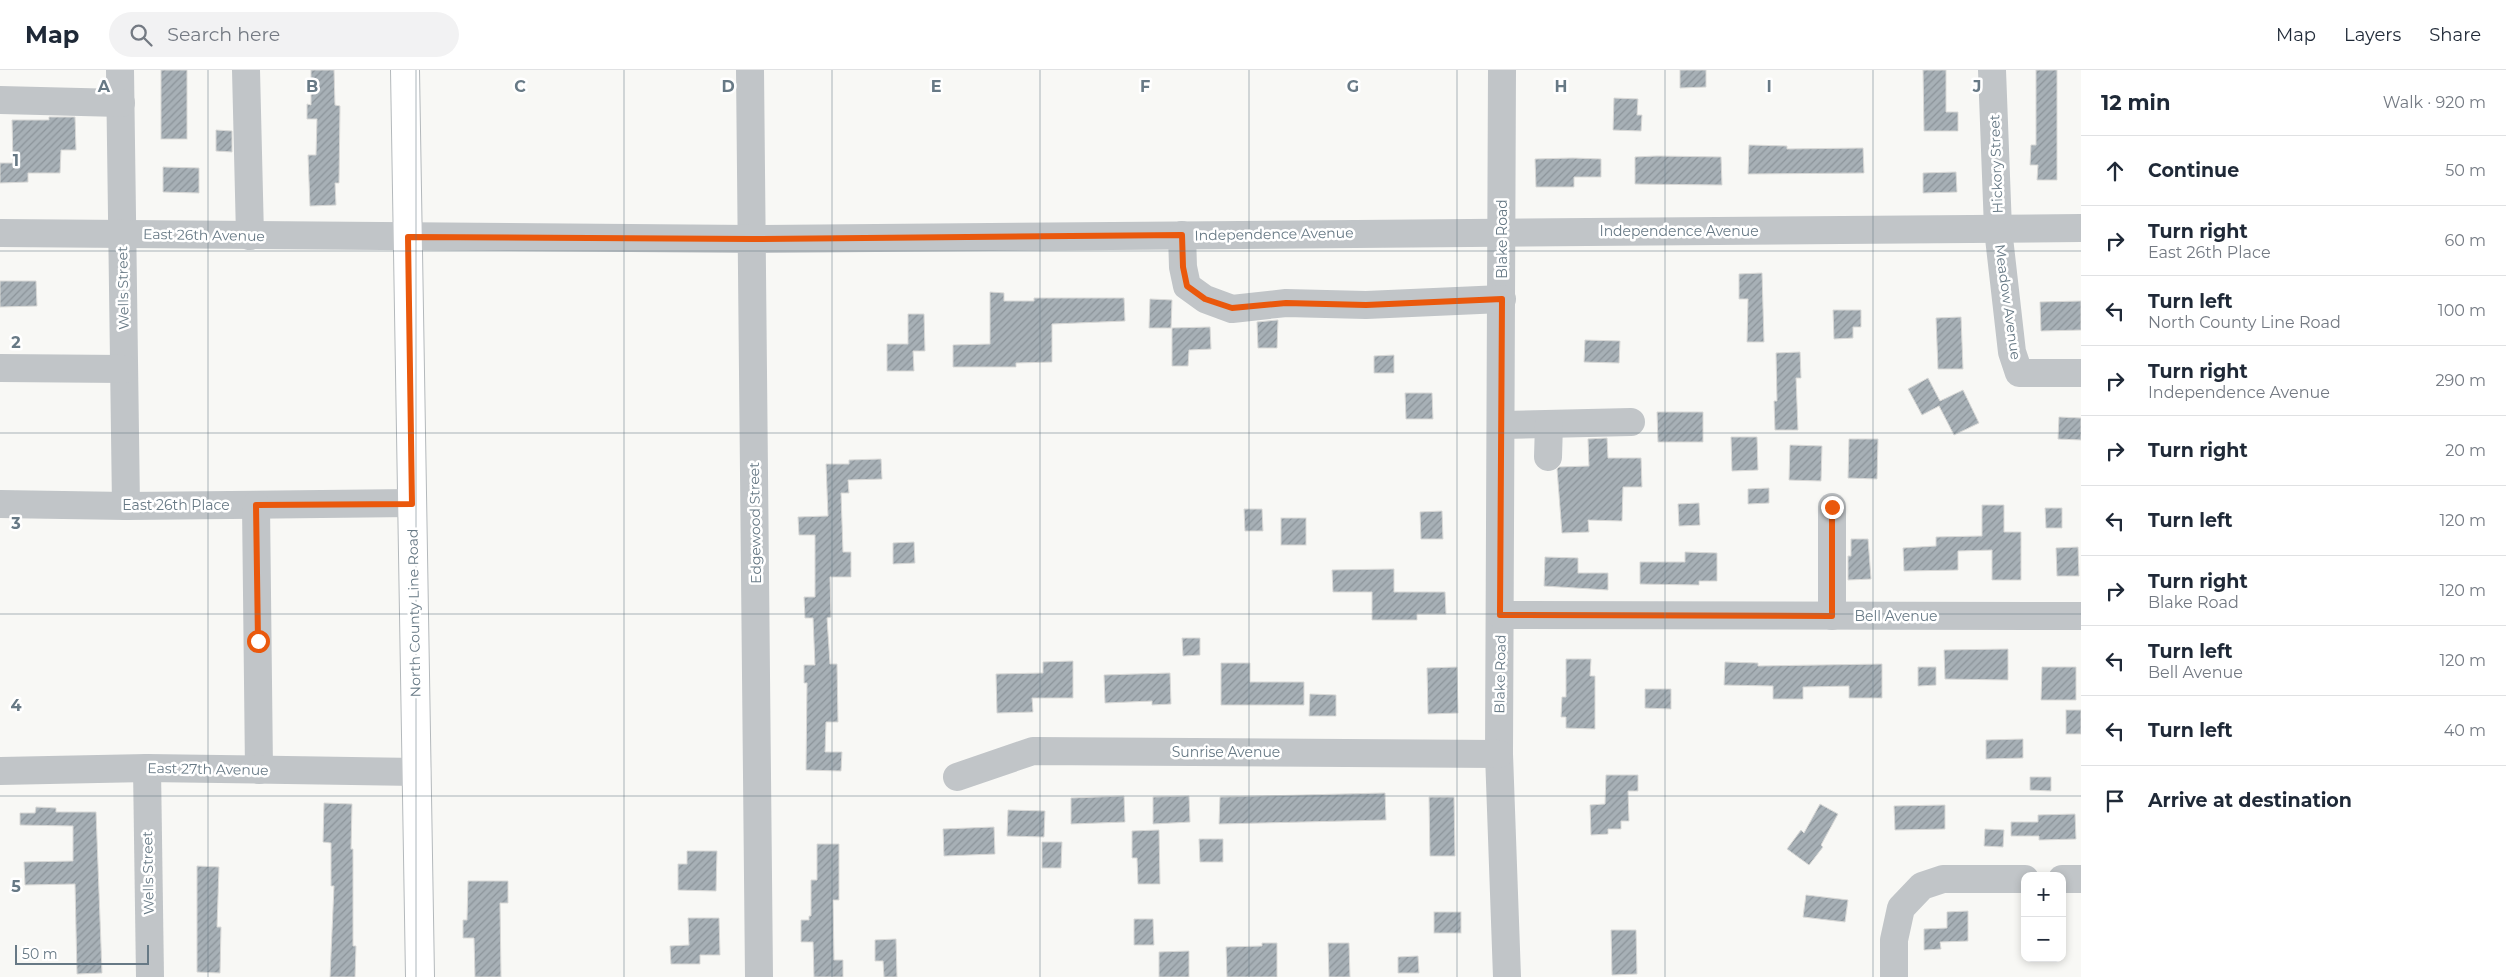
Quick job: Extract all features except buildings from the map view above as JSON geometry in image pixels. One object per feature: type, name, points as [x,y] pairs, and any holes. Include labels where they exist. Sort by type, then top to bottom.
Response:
[{"type":"main road","name":"North County Line Road","points":[[405,70],[420,977]]},
{"type":"street","name":"Wells Street","points":[[120,70],[126,506]]},
{"type":"street","points":[[246,70],[250,236]]},
{"type":"street","name":"Edgewood Street","points":[[750,70],[759,977]]},
{"type":"street","name":"Blake Road","points":[[1502,70],[1499,754],[1507,977]]},
{"type":"street","name":"Hickory Street","points":[[1992,70],[1998,229]]},
{"type":"street","points":[[0,100],[121,103]]},
{"type":"street","name":"Independence Avenue","points":[[408,237],[752,239],[2081,228]]},
{"type":"street","name":"Meadow Avenue","points":[[1998,229],[2012,352],[2018,373],[2081,373]]},
{"type":"street","name":"East 26th Avenue","points":[[0,233],[408,237]]},
{"type":"street","points":[[1182,235],[1183,267],[1187,286],[1205,299],[1232,308],[1286,303],[1366,305],[1502,299]]},
{"type":"street","points":[[0,368],[124,369]]},
{"type":"street","points":[[1501,425],[1631,422]]},
{"type":"street","points":[[1548,457],[1549,424]]},
{"type":"street","name":"East 26th Place","points":[[0,504],[126,506],[412,504]]},
{"type":"street","points":[[256,505],[259,770]]},
{"type":"street","points":[[1832,507],[1832,616]]},
{"type":"street","name":"Bell Avenue","points":[[1500,615],[2081,616]]},
{"type":"street","name":"Sunrise Avenue","points":[[957,777],[1033,751],[1499,754]]},
{"type":"street","name":"Wells Street","points":[[147,768],[150,977]]},
{"type":"street","name":"East 27th Avenue","points":[[0,771],[147,768],[417,772]]},
{"type":"street","points":[[1894,977],[1894,940],[1901,908],[1922,886],[1943,879],[2021,879]]},
{"type":"street","points":[[2066,879],[2081,879]]},
{"type":"route","points":[[258,641],[256,505],[412,504],[408,237],[752,239],[1182,235],[1183,267],[1187,286],[1205,299],[1232,308],[1286,303],[1366,305],[1502,299],[1500,615],[1832,616],[1832,507]]}]
